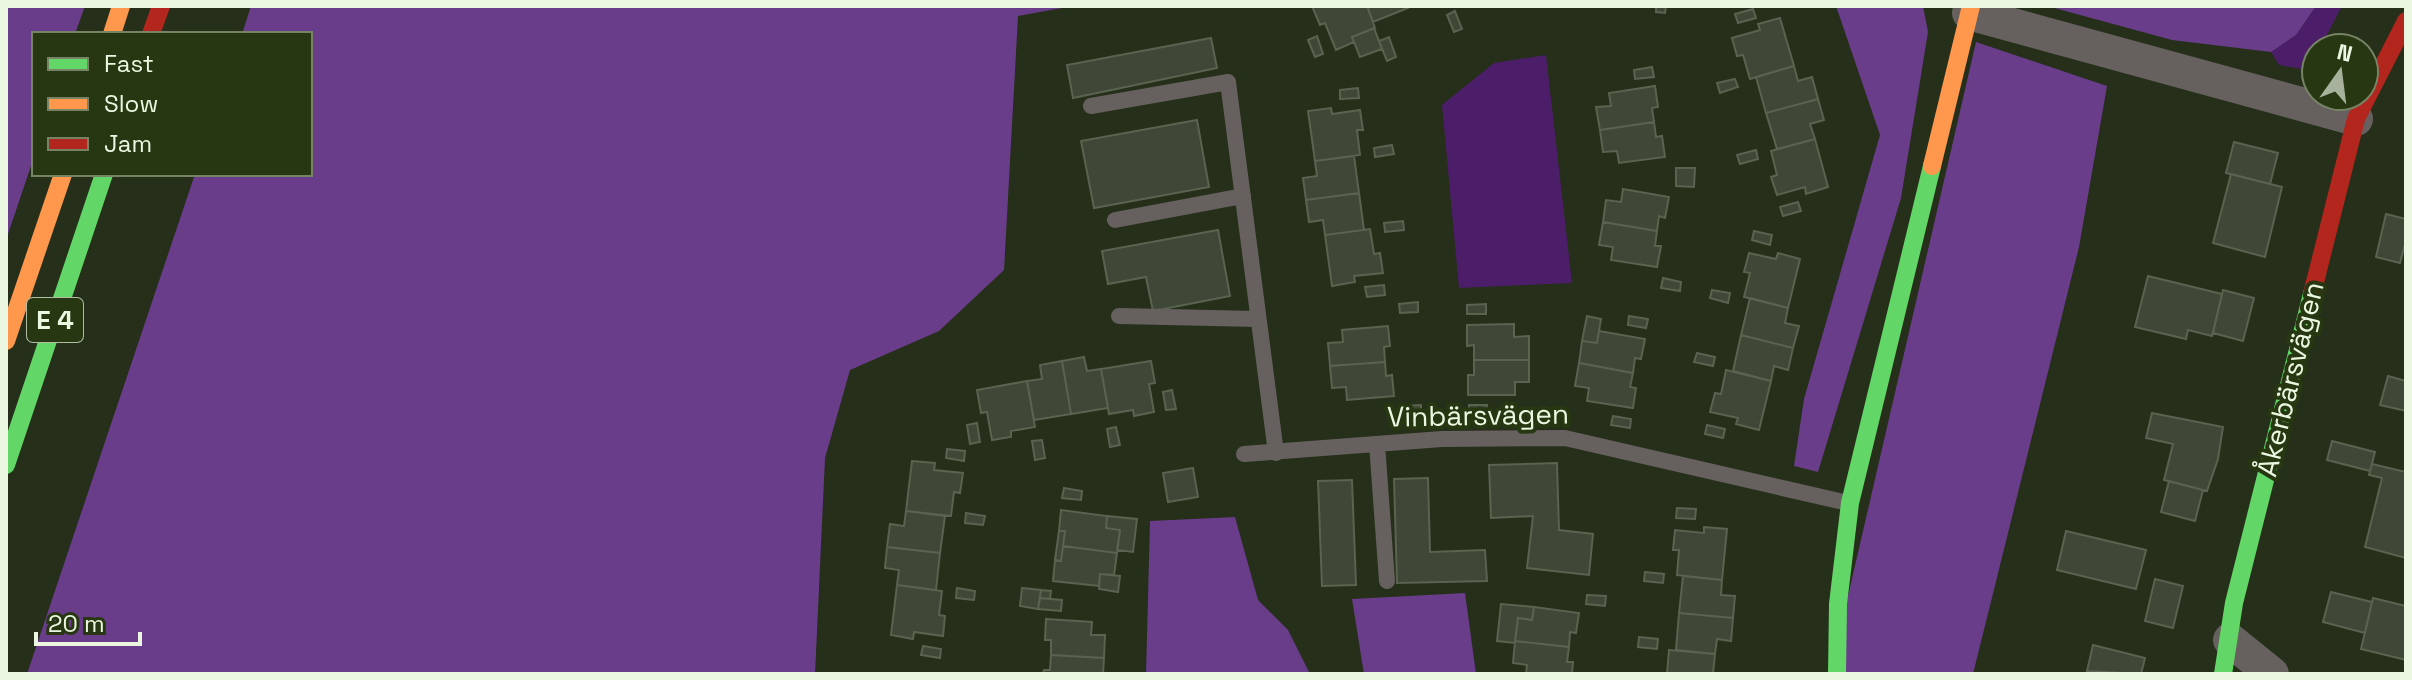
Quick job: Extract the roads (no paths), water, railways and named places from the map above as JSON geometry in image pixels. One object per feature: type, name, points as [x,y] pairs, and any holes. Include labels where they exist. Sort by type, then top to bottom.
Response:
[{"type":"main road","points":[[113,32],[121,6]]},
{"type":"main road","points":[[152,32],[161,6]]},
{"type":"main road","points":[[1837,674],[1838,604],[1850,503],[1970,9]]},
{"type":"main road","name":"Åkerbärsvägen","points":[[2223,674],[2234,603],[2356,119],[2406,21]]},
{"type":"main road","name":"E 4","points":[[6,341],[62,176]]},
{"type":"main road","name":"E 4","points":[[6,465],[103,176]]},
{"type":"street","points":[[1970,9],[2356,119]]},
{"type":"street","points":[[2230,640],[2272,674]]},
{"type":"lane","points":[[1091,106],[1228,82],[1276,453]]},
{"type":"lane","points":[[1115,220],[1243,196]]},
{"type":"lane","points":[[1119,316],[1258,319]]},
{"type":"lane","name":"Vinbärsvägen","points":[[1244,454],[1442,439],[1565,438],[1850,503]]},
{"type":"lane","points":[[1377,444],[1387,581]]}]
